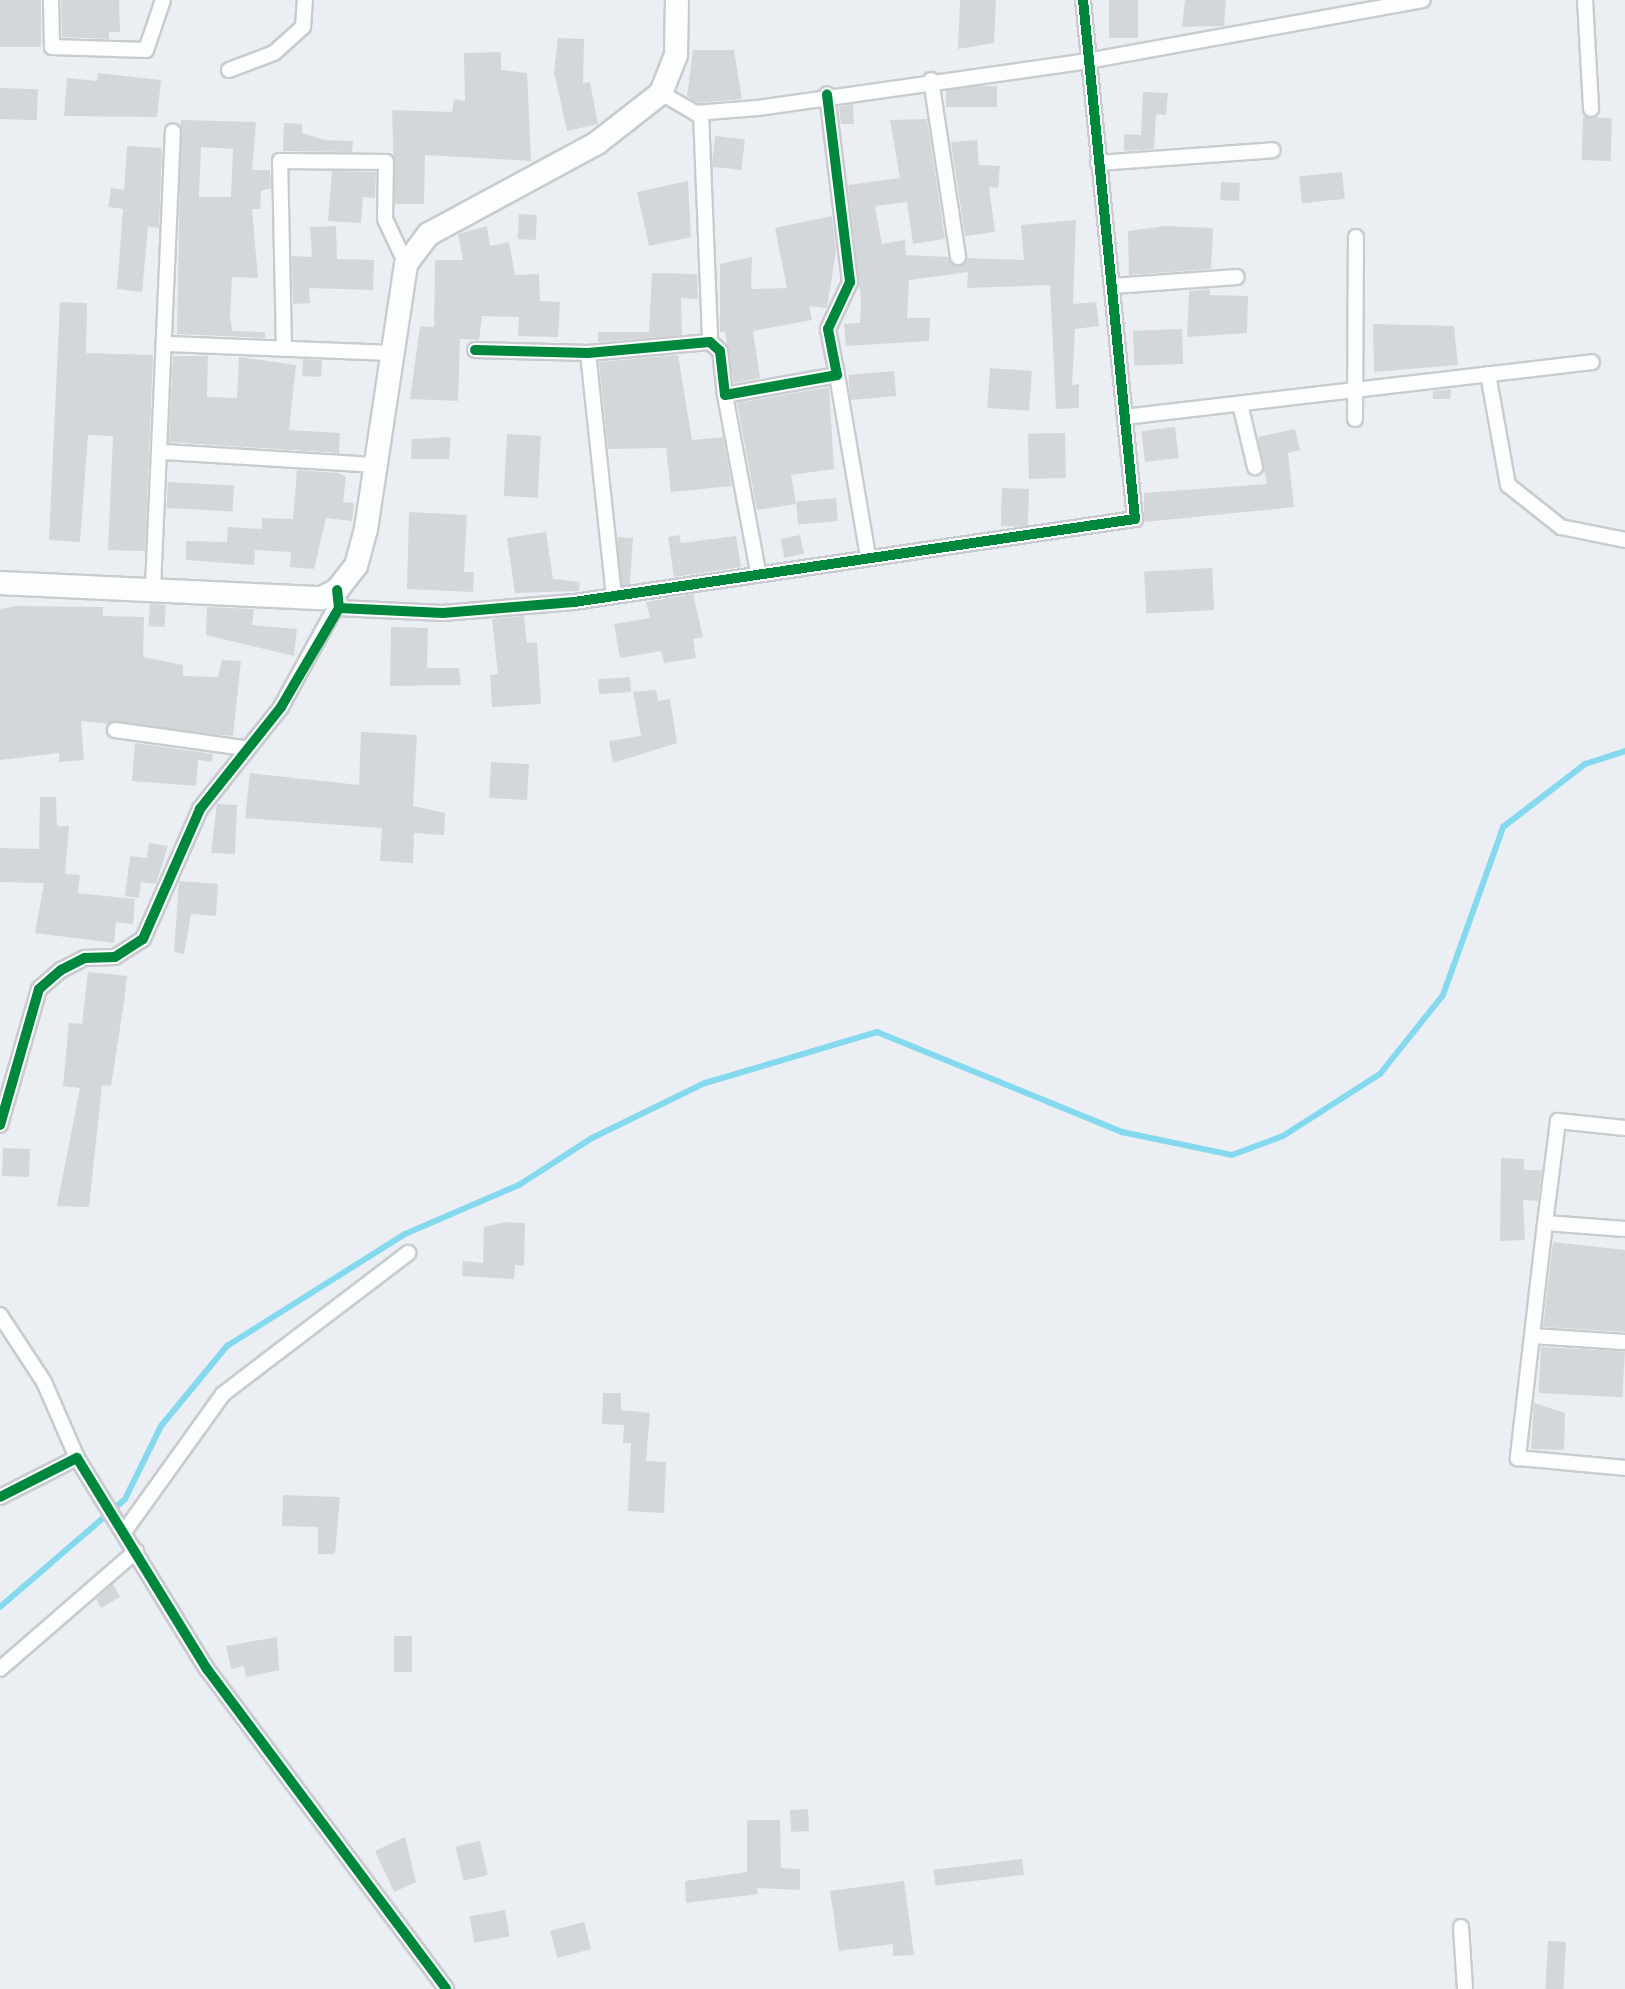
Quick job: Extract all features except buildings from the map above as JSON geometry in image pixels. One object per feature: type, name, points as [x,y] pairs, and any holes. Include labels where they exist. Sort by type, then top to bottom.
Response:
[{"type":"main road","points":[[0,583],[153,587],[338,599],[356,566],[406,264],[429,234],[597,143],[661,93],[676,55],[677,0]]},
{"type":"street","points":[[51,0],[52,47],[146,50],[163,0]]},
{"type":"street","points":[[229,70],[274,53],[303,27],[305,0]]},
{"type":"street","points":[[0,1125],[39,989],[61,970],[85,958],[115,957],[143,939],[200,809],[244,748],[281,707],[338,599],[443,613],[614,596],[758,571],[1135,519],[1083,0]]},
{"type":"street","points":[[661,93],[701,113],[1087,61],[1423,0]]},
{"type":"street","points":[[1585,0],[1591,109]]},
{"type":"street","points":[[931,80],[958,257]]},
{"type":"street","points":[[827,94],[850,282],[828,329],[868,556]]},
{"type":"street","points":[[701,113],[710,342],[720,351],[725,395],[758,571]]},
{"type":"street","points":[[153,587],[168,344],[173,131]]},
{"type":"street","points":[[1098,163],[1273,150]]},
{"type":"street","points":[[284,349],[280,161],[386,162],[385,219],[406,264]]},
{"type":"street","points":[[1355,419],[1356,237]]},
{"type":"street","points":[[1113,286],[1237,277]]},
{"type":"street","points":[[475,350],[588,353],[710,342]]},
{"type":"street","points":[[168,344],[391,353]]},
{"type":"street","points":[[588,353],[614,596]]},
{"type":"street","points":[[1125,417],[1592,362]]},
{"type":"street","points":[[1488,374],[1508,485],[1561,527],[1625,540]]},
{"type":"street","points":[[725,395],[837,375]]},
{"type":"street","points":[[1240,404],[1255,467]]},
{"type":"street","points":[[163,452],[375,465]]},
{"type":"street","points":[[115,730],[244,748]]},
{"type":"street","points":[[1625,1128],[1558,1121],[1518,1458],[1625,1468]]},
{"type":"street","points":[[1545,1223],[1625,1229]]},
{"type":"street","points":[[123,1531],[223,1394],[408,1253]]},
{"type":"street","points":[[0,1315],[44,1382],[77,1458],[95,1489],[207,1669],[446,1989]]},
{"type":"street","points":[[1532,1336],[1625,1342]]},
{"type":"street","points":[[0,1497],[77,1458]]},
{"type":"street","points":[[0,1669],[136,1551]]},
{"type":"street","points":[[1461,1927],[1465,1989]]},
{"type":"waterway","points":[[0,1607],[125,1499],[161,1426],[227,1346],[405,1234],[519,1185],[592,1138],[705,1083],[877,1032],[1122,1132],[1232,1155],[1283,1136],[1380,1074],[1443,995],[1503,827],[1585,764],[1625,751]]},
{"type":"cycle path","points":[[339,608],[443,613],[574,602],[1135,519],[1083,0]]},
{"type":"cycle path","points":[[475,350],[588,353],[710,342],[720,351],[725,395],[837,375],[828,329],[850,282],[827,94]]},
{"type":"cycle path","points":[[0,1125],[39,989],[61,970],[85,958],[115,957],[143,939],[200,809],[281,707],[339,608],[337,590]]},
{"type":"cycle path","points":[[0,1497],[77,1458],[207,1669],[446,1989]]}]
